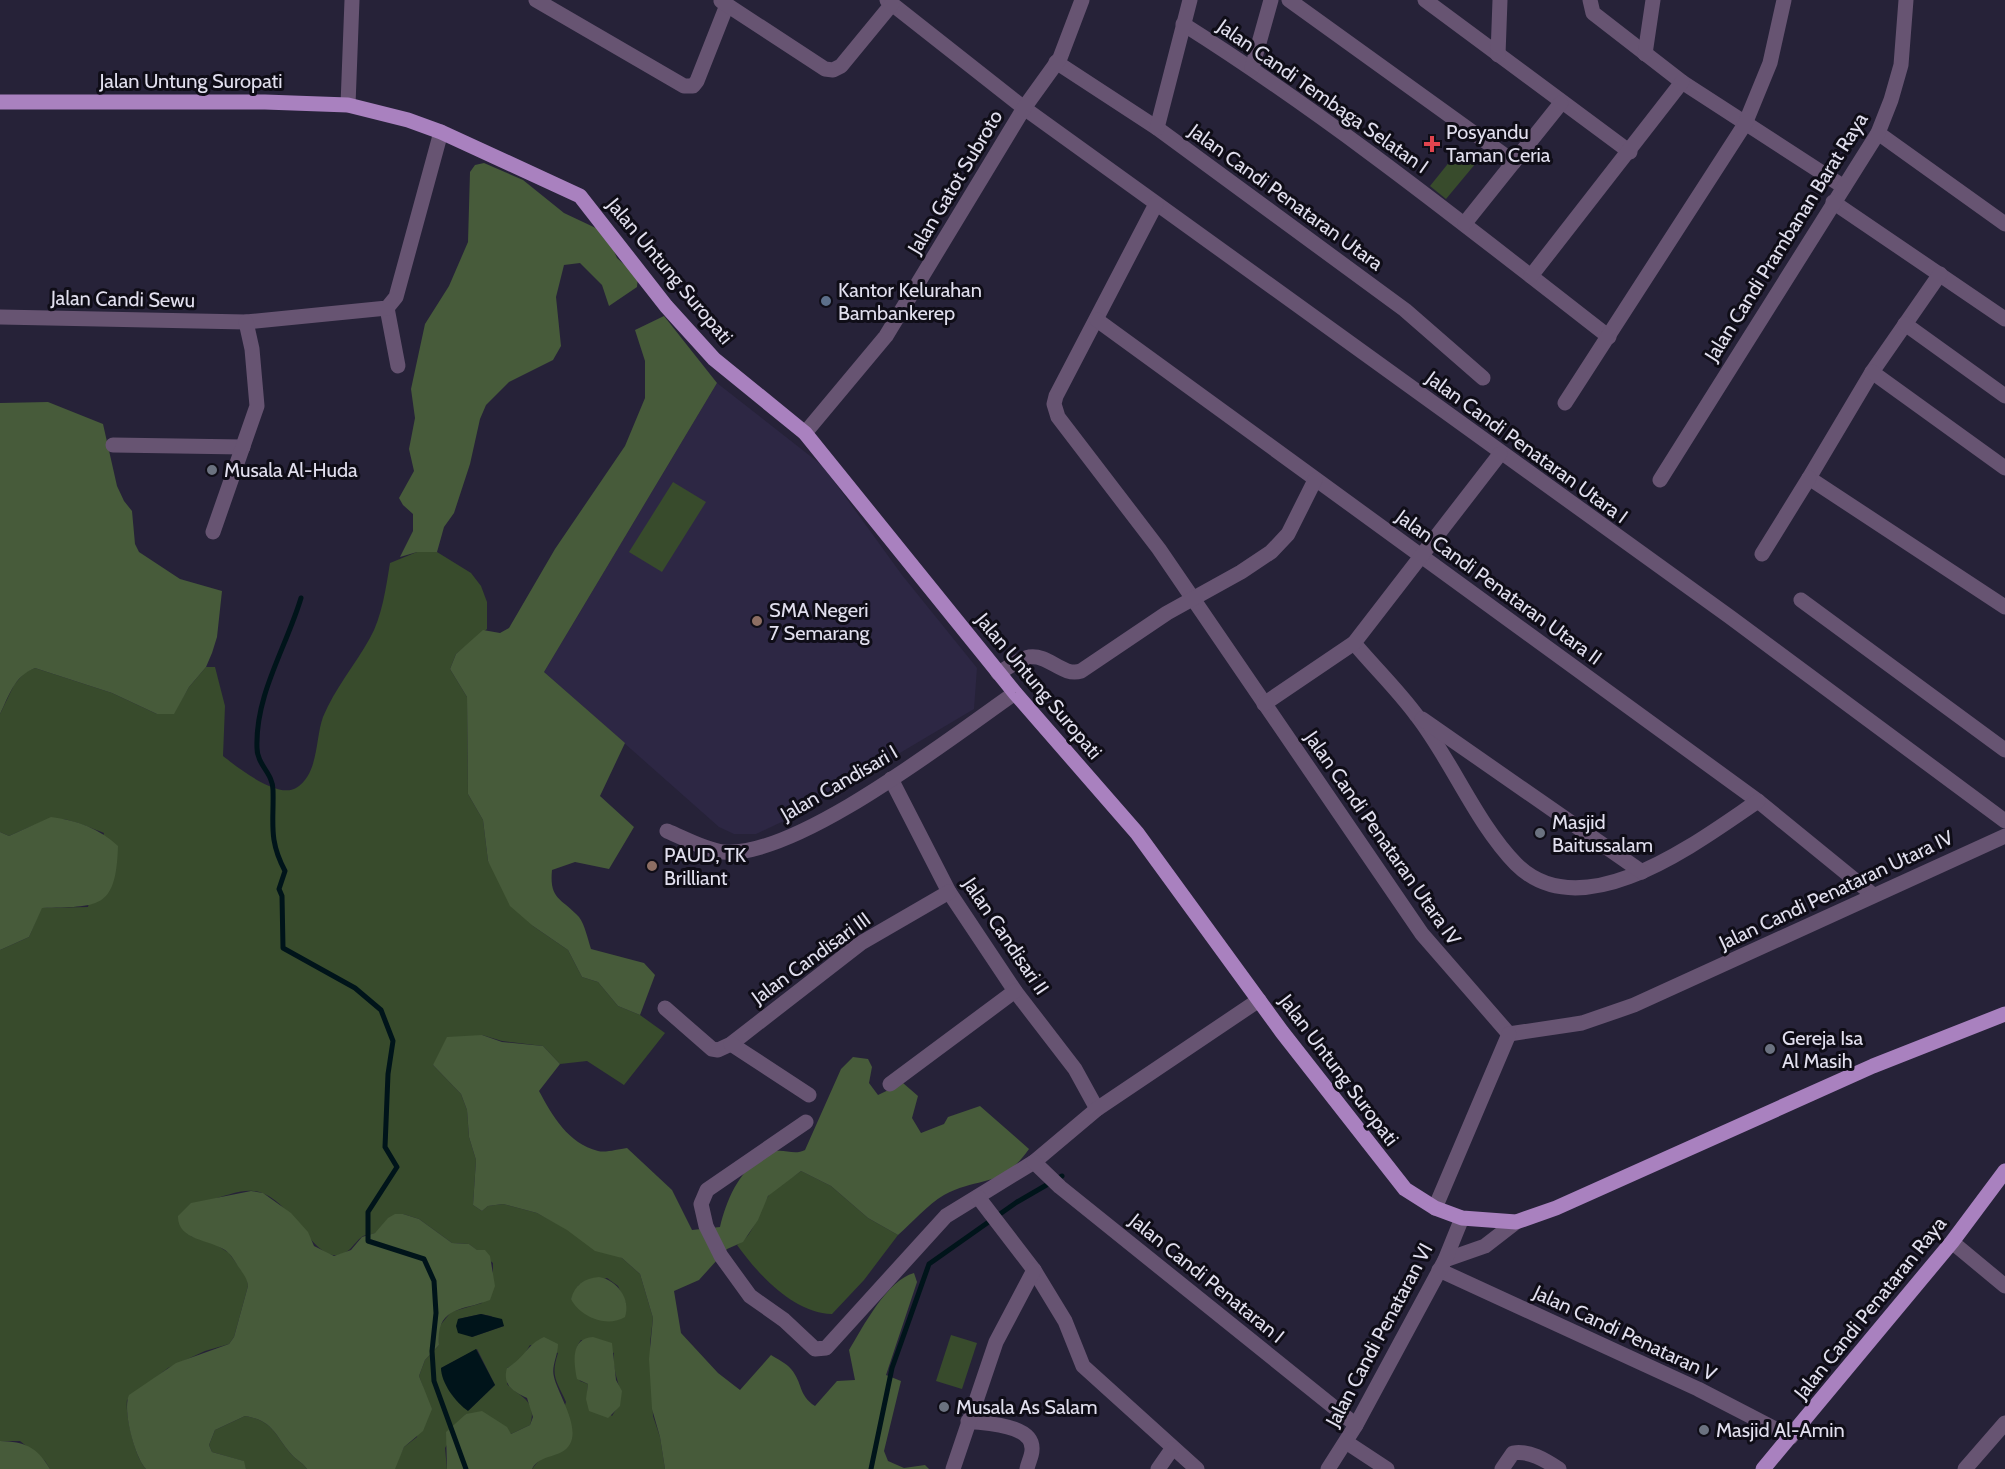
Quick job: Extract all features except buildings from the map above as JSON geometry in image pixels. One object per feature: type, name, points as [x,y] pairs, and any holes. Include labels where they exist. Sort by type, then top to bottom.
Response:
[{"type":"main road","name":"Jalan Untung Suropati","points":[[0,102],[265,102],[348,105],[408,120],[441,132],[580,196],[666,306],[714,359],[805,433],[998,673],[1137,833],[1360,1135],[1405,1189],[1435,1208],[1462,1218],[1516,1222],[1556,1208],[1873,1066],[2005,1014]]},
{"type":"main road","name":"Jalan Candi Penataran Raya","points":[[1763,1469],[1952,1242],[2005,1171]]},
{"type":"street","points":[[348,105],[352,0]]},
{"type":"street","points":[[536,0],[684,86],[693,86],[697,81],[723,2],[825,69],[833,70],[841,66],[889,2]]},
{"type":"street","name":"Jalan Gatot Subroto","points":[[805,433],[886,336],[1024,108],[1056,62],[1082,0]]},
{"type":"street","points":[[1157,128],[1190,0]]},
{"type":"street","points":[[1252,68],[1271,0]]},
{"type":"street","points":[[1289,0],[1514,162]]},
{"type":"street","points":[[1425,0],[1630,152]]},
{"type":"street","points":[[1498,55],[1500,0]]},
{"type":"street","points":[[1590,0],[1593,13],[1682,82],[1844,187]]},
{"type":"street","points":[[1645,54],[1653,0]]},
{"type":"street","points":[[1565,403],[1745,124],[1770,63],[1785,0]]},
{"type":"street","name":"Jalan Candi Prambanan Barat Raya","points":[[1660,480],[1878,133],[1901,65],[1906,0]]},
{"type":"street","name":"Jalan Candi Penataran Utara I","points":[[889,2],[1024,108],[1500,454],[1739,624],[2005,821]]},
{"type":"street","name":"Jalan Candi Tembaga Selatan I","points":[[1183,24],[1252,68],[1465,223],[1609,336]]},
{"type":"street","name":"Jalan Candi Penataran Utara","points":[[1056,62],[1157,128],[1405,310],[1483,378]]},
{"type":"street","points":[[1531,276],[1630,152],[1682,82]]},
{"type":"street","points":[[1465,223],[1561,102]]},
{"type":"street","points":[[398,366],[387,308],[396,297],[441,132]]},
{"type":"street","points":[[1878,133],[2005,224]]},
{"type":"street","points":[[1833,202],[2005,319]]},
{"type":"street","name":"Jalan Candi Penataran Utara IV","points":[[1156,204],[1056,396],[1055,411],[1159,549],[1422,934],[1509,1034],[1582,1023],[1634,1005],[1760,949],[1872,894],[2005,836]]},
{"type":"street","points":[[1762,554],[1872,372],[1940,274]]},
{"type":"street","name":"Jalan Candi Sewu","points":[[0,317],[246,322],[387,308]]},
{"type":"street","name":"Jalan Candi Penataran Utara II","points":[[1097,321],[1758,801],[1872,894]]},
{"type":"street","points":[[213,532],[257,406],[252,349],[246,322]]},
{"type":"street","points":[[1905,324],[2005,396]]},
{"type":"street","points":[[1872,372],[2005,468]]},
{"type":"street","points":[[114,445],[243,447]]},
{"type":"street","points":[[1264,704],[1353,644],[1500,454]]},
{"type":"street","points":[[1813,471],[2005,607]]},
{"type":"street","points":[[998,673],[1025,658],[1035,657],[1067,671],[1081,671],[1192,598],[1250,567],[1278,545],[1296,520],[1315,480]]},
{"type":"street","points":[[1801,600],[2005,750]]},
{"type":"street","points":[[1353,644],[1417,716],[1504,849],[1523,870],[1549,882],[1581,888],[1604,884],[1642,872],[1672,859],[1758,801]]},
{"type":"street","name":"Jalan Candisari I","points":[[668,831],[723,852],[752,849],[781,841],[891,779],[1015,693]]},
{"type":"street","points":[[1417,716],[1642,872]]},
{"type":"street","name":"Jalan Candisari II","points":[[891,779],[949,892],[1015,991],[1075,1069],[1096,1109]]},
{"type":"street","name":"Jalan Candisari III","points":[[731,1044],[861,944],[949,892]]},
{"type":"street","points":[[890,1084],[1015,991]]},
{"type":"street","points":[[806,1122],[707,1190],[701,1204],[706,1226],[721,1256],[750,1296],[784,1320],[815,1349],[826,1348],[946,1216],[983,1203],[1096,1109],[1259,1000]]},
{"type":"street","points":[[665,1008],[712,1049],[718,1050],[731,1044],[809,1095]]},
{"type":"street","points":[[1435,1208],[1509,1034]]},
{"type":"street","name":"Jalan Candi Penataran I","points":[[1034,1162],[1055,1182],[1356,1425]]},
{"type":"street","points":[[983,1203],[1034,1270],[1065,1321],[1083,1366],[1172,1449],[1197,1469]]},
{"type":"street","name":"Jalan Candi Penataran VI","points":[[1328,1469],[1356,1425],[1442,1265],[1462,1218]]},
{"type":"street","points":[[1442,1265],[1485,1246],[1516,1222]]},
{"type":"street","points":[[1952,1242],[2005,1286]]},
{"type":"street","name":"Jalan Candi Penataran V","points":[[1442,1265],[1698,1389],[1791,1437]]},
{"type":"street","points":[[952,1469],[996,1342],[1034,1270]]},
{"type":"street","points":[[968,1421],[1019,1430],[1028,1437],[1033,1449],[1027,1469]]},
{"type":"street","points":[[1965,1469],[2005,1423]]},
{"type":"street","points":[[1346,1442],[1387,1469]]},
{"type":"street","points":[[1158,1469],[1172,1449]]},
{"type":"street","points":[[1502,1469],[1513,1453],[1521,1452],[1545,1460],[1559,1469]]},
{"type":"shaded area","name":"SMA Negeri 7 Semarang","points":[[717,383],[823,466],[902,575],[977,668],[974,709],[792,817],[756,834],[734,834],[719,827],[544,672]]},
{"type":"shaded area","points":[[481,1314],[502,1319],[504,1326],[472,1337],[458,1333],[456,1326],[458,1319]]},
{"type":"shaded area","points":[[476,1349],[495,1385],[468,1411],[450,1392],[441,1368]]},
{"type":"green space","points":[[1459,150],[1476,163],[1446,199],[1430,186]]},
{"type":"green space","points":[[484,163],[523,180],[564,213],[607,235],[617,258],[638,277],[637,287],[609,306],[602,285],[580,263],[564,265],[556,297],[561,346],[553,360],[509,382],[486,405],[454,513],[444,527],[437,552],[417,552],[400,557],[413,531],[413,514],[399,498],[414,471],[409,449],[415,418],[411,389],[425,324],[449,286],[468,242],[470,172],[475,165]]},
{"type":"green space","points":[[664,316],[717,383],[544,672],[625,743],[600,796],[634,827],[609,869],[575,862],[552,870],[552,880],[558,898],[581,920],[591,949],[644,963],[655,975],[640,1015],[618,1006],[598,982],[582,977],[568,950],[533,926],[510,906],[488,861],[483,820],[468,794],[467,697],[450,669],[456,654],[483,630],[500,633],[509,628],[555,549],[625,446],[645,398],[645,361],[635,330]]},
{"type":"green space","points":[[48,402],[103,424],[117,486],[132,511],[135,544],[139,552],[180,579],[222,591],[217,637],[212,653],[206,667],[189,687],[174,714],[157,714],[112,693],[35,668],[17,681],[0,714],[0,403]]},
{"type":"green space","points":[[673,482],[706,502],[662,572],[629,552]]},
{"type":"green space","points":[[417,552],[437,552],[471,573],[481,586],[487,602],[487,629],[456,654],[450,669],[467,697],[468,794],[483,820],[488,861],[533,926],[568,950],[582,977],[598,982],[618,1006],[640,1015],[665,1033],[624,1085],[587,1061],[560,1064],[543,1046],[502,1041],[482,1035],[433,1065],[461,1094],[467,1110],[469,1137],[476,1160],[473,1205],[482,1211],[488,1206],[503,1204],[537,1213],[622,1258],[640,1274],[653,1318],[650,1343],[653,1416],[660,1437],[665,1469],[532,1469],[540,1459],[548,1456],[566,1402],[555,1374],[558,1353],[530,1345],[521,1360],[507,1368],[507,1384],[529,1404],[532,1417],[530,1425],[511,1434],[475,1414],[466,1414],[445,1448],[447,1469],[393,1469],[404,1447],[417,1437],[423,1387],[419,1376],[425,1360],[439,1345],[438,1328],[451,1312],[482,1303],[493,1271],[493,1263],[469,1244],[452,1243],[419,1219],[403,1214],[384,1228],[360,1238],[346,1252],[338,1255],[328,1254],[309,1238],[278,1203],[266,1195],[248,1191],[217,1198],[191,1236],[215,1244],[229,1253],[247,1278],[248,1286],[234,1337],[229,1344],[205,1351],[168,1368],[127,1400],[132,1436],[138,1456],[146,1469],[50,1469],[45,1461],[20,1441],[0,1441],[0,950],[29,937],[41,908],[88,907],[104,833],[75,822],[56,819],[9,836],[0,832],[0,714],[14,685],[25,672],[35,668],[112,693],[157,714],[173,714],[189,687],[206,667],[215,667],[225,706],[223,756],[268,786],[288,790],[296,788],[309,774],[313,765],[320,726],[328,706],[378,621],[390,563]],"holes":[[[607,1278],[618,1286],[626,1304],[571,1299],[579,1285]],[[481,1314],[491,1316],[504,1326],[472,1337],[458,1319]],[[581,1340],[614,1353],[620,1392],[617,1407],[612,1416],[587,1395],[588,1384],[580,1381],[576,1360],[578,1344]],[[477,1349],[495,1385],[469,1410],[447,1385],[441,1368]]]},
{"type":"green space","points":[[51,817],[88,826],[118,846],[113,883],[108,894],[100,901],[90,905],[42,908],[29,937],[0,950],[0,832],[9,836]]},
{"type":"green space","points":[[482,1035],[502,1042],[543,1046],[560,1064],[539,1091],[562,1128],[578,1142],[598,1151],[627,1148],[672,1190],[692,1230],[720,1227],[737,1183],[744,1173],[762,1157],[777,1151],[801,1152],[805,1150],[841,1069],[853,1057],[868,1059],[872,1067],[869,1083],[878,1095],[903,1083],[918,1096],[912,1118],[921,1133],[944,1124],[948,1117],[980,1106],[1029,1149],[1019,1162],[999,1176],[944,1195],[898,1235],[868,1218],[831,1186],[801,1171],[768,1196],[758,1220],[743,1242],[727,1249],[699,1280],[674,1291],[681,1333],[718,1373],[740,1390],[771,1355],[791,1369],[806,1398],[815,1406],[837,1381],[855,1380],[849,1350],[885,1294],[904,1277],[914,1273],[917,1282],[886,1375],[901,1381],[884,1451],[888,1461],[904,1468],[925,1465],[929,1469],[665,1469],[660,1437],[652,1409],[649,1359],[653,1318],[640,1274],[622,1258],[595,1251],[567,1230],[537,1213],[503,1204],[488,1206],[482,1211],[473,1205],[476,1160],[469,1137],[467,1110],[461,1094],[433,1065],[447,1037]]},
{"type":"green space","points":[[801,1171],[831,1186],[868,1218],[898,1235],[864,1280],[832,1314],[804,1307],[790,1299],[755,1268],[737,1245],[752,1230],[770,1194]]},
{"type":"green space","points":[[251,1191],[263,1193],[291,1213],[308,1232],[314,1246],[334,1256],[351,1250],[362,1237],[375,1233],[388,1218],[395,1214],[403,1214],[419,1219],[452,1243],[469,1244],[477,1250],[485,1250],[490,1256],[495,1286],[490,1300],[453,1312],[442,1323],[439,1345],[425,1360],[419,1376],[432,1409],[423,1431],[404,1447],[395,1469],[307,1469],[293,1456],[269,1426],[255,1418],[245,1416],[215,1430],[209,1445],[212,1452],[244,1461],[246,1469],[146,1469],[142,1463],[128,1422],[129,1395],[176,1363],[229,1344],[234,1337],[248,1286],[230,1254],[219,1247],[188,1235],[179,1224],[178,1216],[191,1203]]},
{"type":"green space","points":[[599,1277],[612,1282],[621,1291],[626,1304],[625,1317],[610,1321],[595,1319],[581,1311],[571,1299],[581,1283]]},
{"type":"green space","points":[[951,1335],[977,1343],[962,1389],[936,1381]]},
{"type":"green space","points":[[544,1337],[558,1344],[553,1373],[570,1419],[572,1437],[570,1444],[562,1452],[540,1460],[532,1469],[447,1469],[446,1432],[466,1414],[482,1411],[507,1427],[511,1434],[530,1425],[533,1417],[527,1398],[510,1387],[506,1374],[507,1368]]},
{"type":"green space","points":[[593,1337],[612,1343],[616,1380],[622,1391],[620,1406],[608,1418],[589,1411],[586,1399],[588,1384],[577,1379],[575,1352],[580,1342]]},
{"type":"green space","points":[[245,1416],[255,1418],[269,1426],[293,1456],[307,1469],[246,1469],[243,1461],[212,1452],[209,1445],[215,1430]]},
{"type":"green space","points":[[0,1441],[23,1444],[35,1450],[50,1469],[0,1469]]},
{"type":"waterway","points":[[301,598],[266,690],[258,728],[258,754],[273,790],[274,840],[285,871],[279,889],[282,896],[283,948],[355,988],[381,1010],[393,1041],[388,1074],[385,1147],[397,1167],[368,1212],[368,1241],[424,1259],[434,1281],[436,1313],[432,1351],[434,1381],[466,1469]]},
{"type":"waterway","points":[[871,1469],[892,1368],[929,1264],[1017,1202],[1062,1176]]},
{"type":"place","name":"Posyandu Taman Ceria","points":[[1432,144]]},
{"type":"place","name":"Kantor Kelurahan Bambankerep","points":[[826,301]]},
{"type":"place","name":"Musala Al-Huda","points":[[212,470]]},
{"type":"place","name":"SMA Negeri 7 Semarang","points":[[757,621]]},
{"type":"place","name":"Masjid Baitussalam","points":[[1540,833]]},
{"type":"place","name":"PAUD, TK Brilliant","points":[[652,866]]},
{"type":"place","name":"Gereja Isa Al Masih","points":[[1770,1049]]},
{"type":"place","name":"Musala As Salam","points":[[944,1407]]},
{"type":"place","name":"Masjid Al-Amin","points":[[1704,1430]]}]
